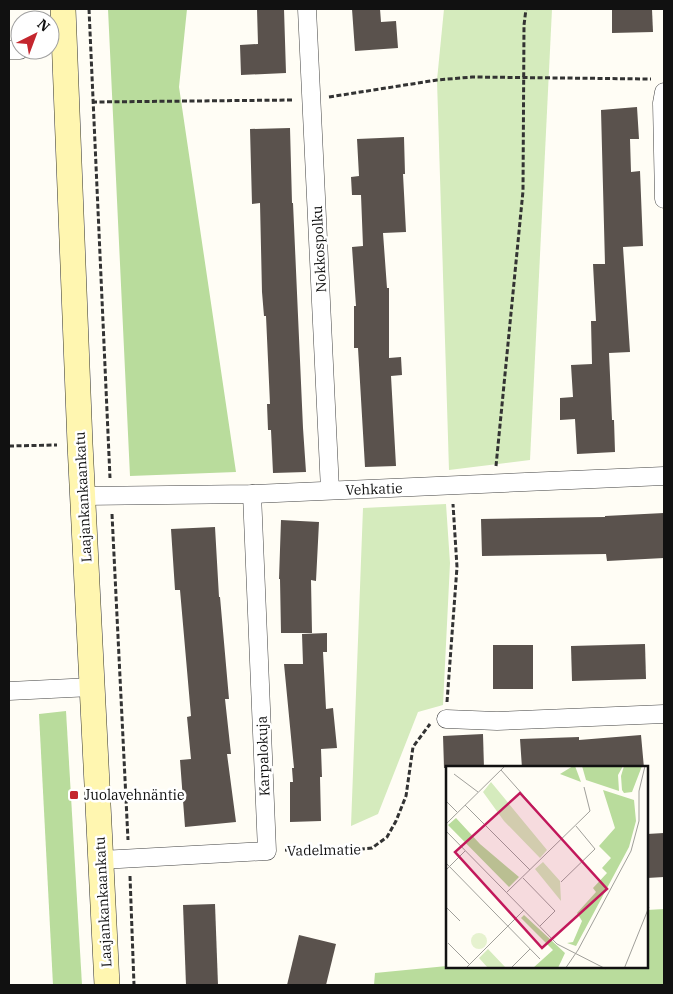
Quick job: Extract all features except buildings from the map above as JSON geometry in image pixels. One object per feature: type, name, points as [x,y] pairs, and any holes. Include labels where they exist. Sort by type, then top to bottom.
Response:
[{"type":"street","name":"Laajankankaankatu","points":[[60,28],[63,9]]},
{"type":"street","name":"Nokkospolku","points":[[307,9],[330,490]]},
{"type":"street","name":"Laajankankaankatu","points":[[59,60],[66,102],[80,444],[107,985]]},
{"type":"street","points":[[659,86],[662,103],[664,199]]},
{"type":"street","name":"Vehkatie","points":[[84,496],[252,494],[664,476]]},
{"type":"street","name":"Karpalokuja","points":[[252,494],[267,851]]},
{"type":"street","points":[[9,691],[92,687]]},
{"type":"street","points":[[446,719],[497,721],[664,714]]},
{"type":"street","points":[[101,860],[267,851]]},
{"type":"path","points":[[493,484],[497,462],[523,191],[526,9]]},
{"type":"path","points":[[66,102],[312,100],[437,80],[472,77],[524,78],[659,86]]},
{"type":"path","points":[[9,446],[80,444]]},
{"type":"path","points":[[446,719],[457,567],[452,486]]},
{"type":"path","name":"Vadelmatie","points":[[267,851],[328,852],[372,848],[387,837],[406,796],[413,748],[431,723],[446,719]]},
{"type":"green space","points":[[108,9],[187,9],[179,87],[236,472],[130,476]]},
{"type":"green space","points":[[444,9],[552,9],[530,460],[449,470],[437,80]]},
{"type":"green space","points":[[446,504],[450,563],[443,705],[418,712],[378,814],[351,826],[363,508]]},
{"type":"green space","points":[[66,711],[82,985],[53,985],[39,714]]},
{"type":"green space","points":[[664,909],[664,985],[374,985],[375,973],[446,966],[446,969],[648,969],[648,910]]},
{"type":"place","name":"Juolavehnäntie","points":[[74,795]]}]
